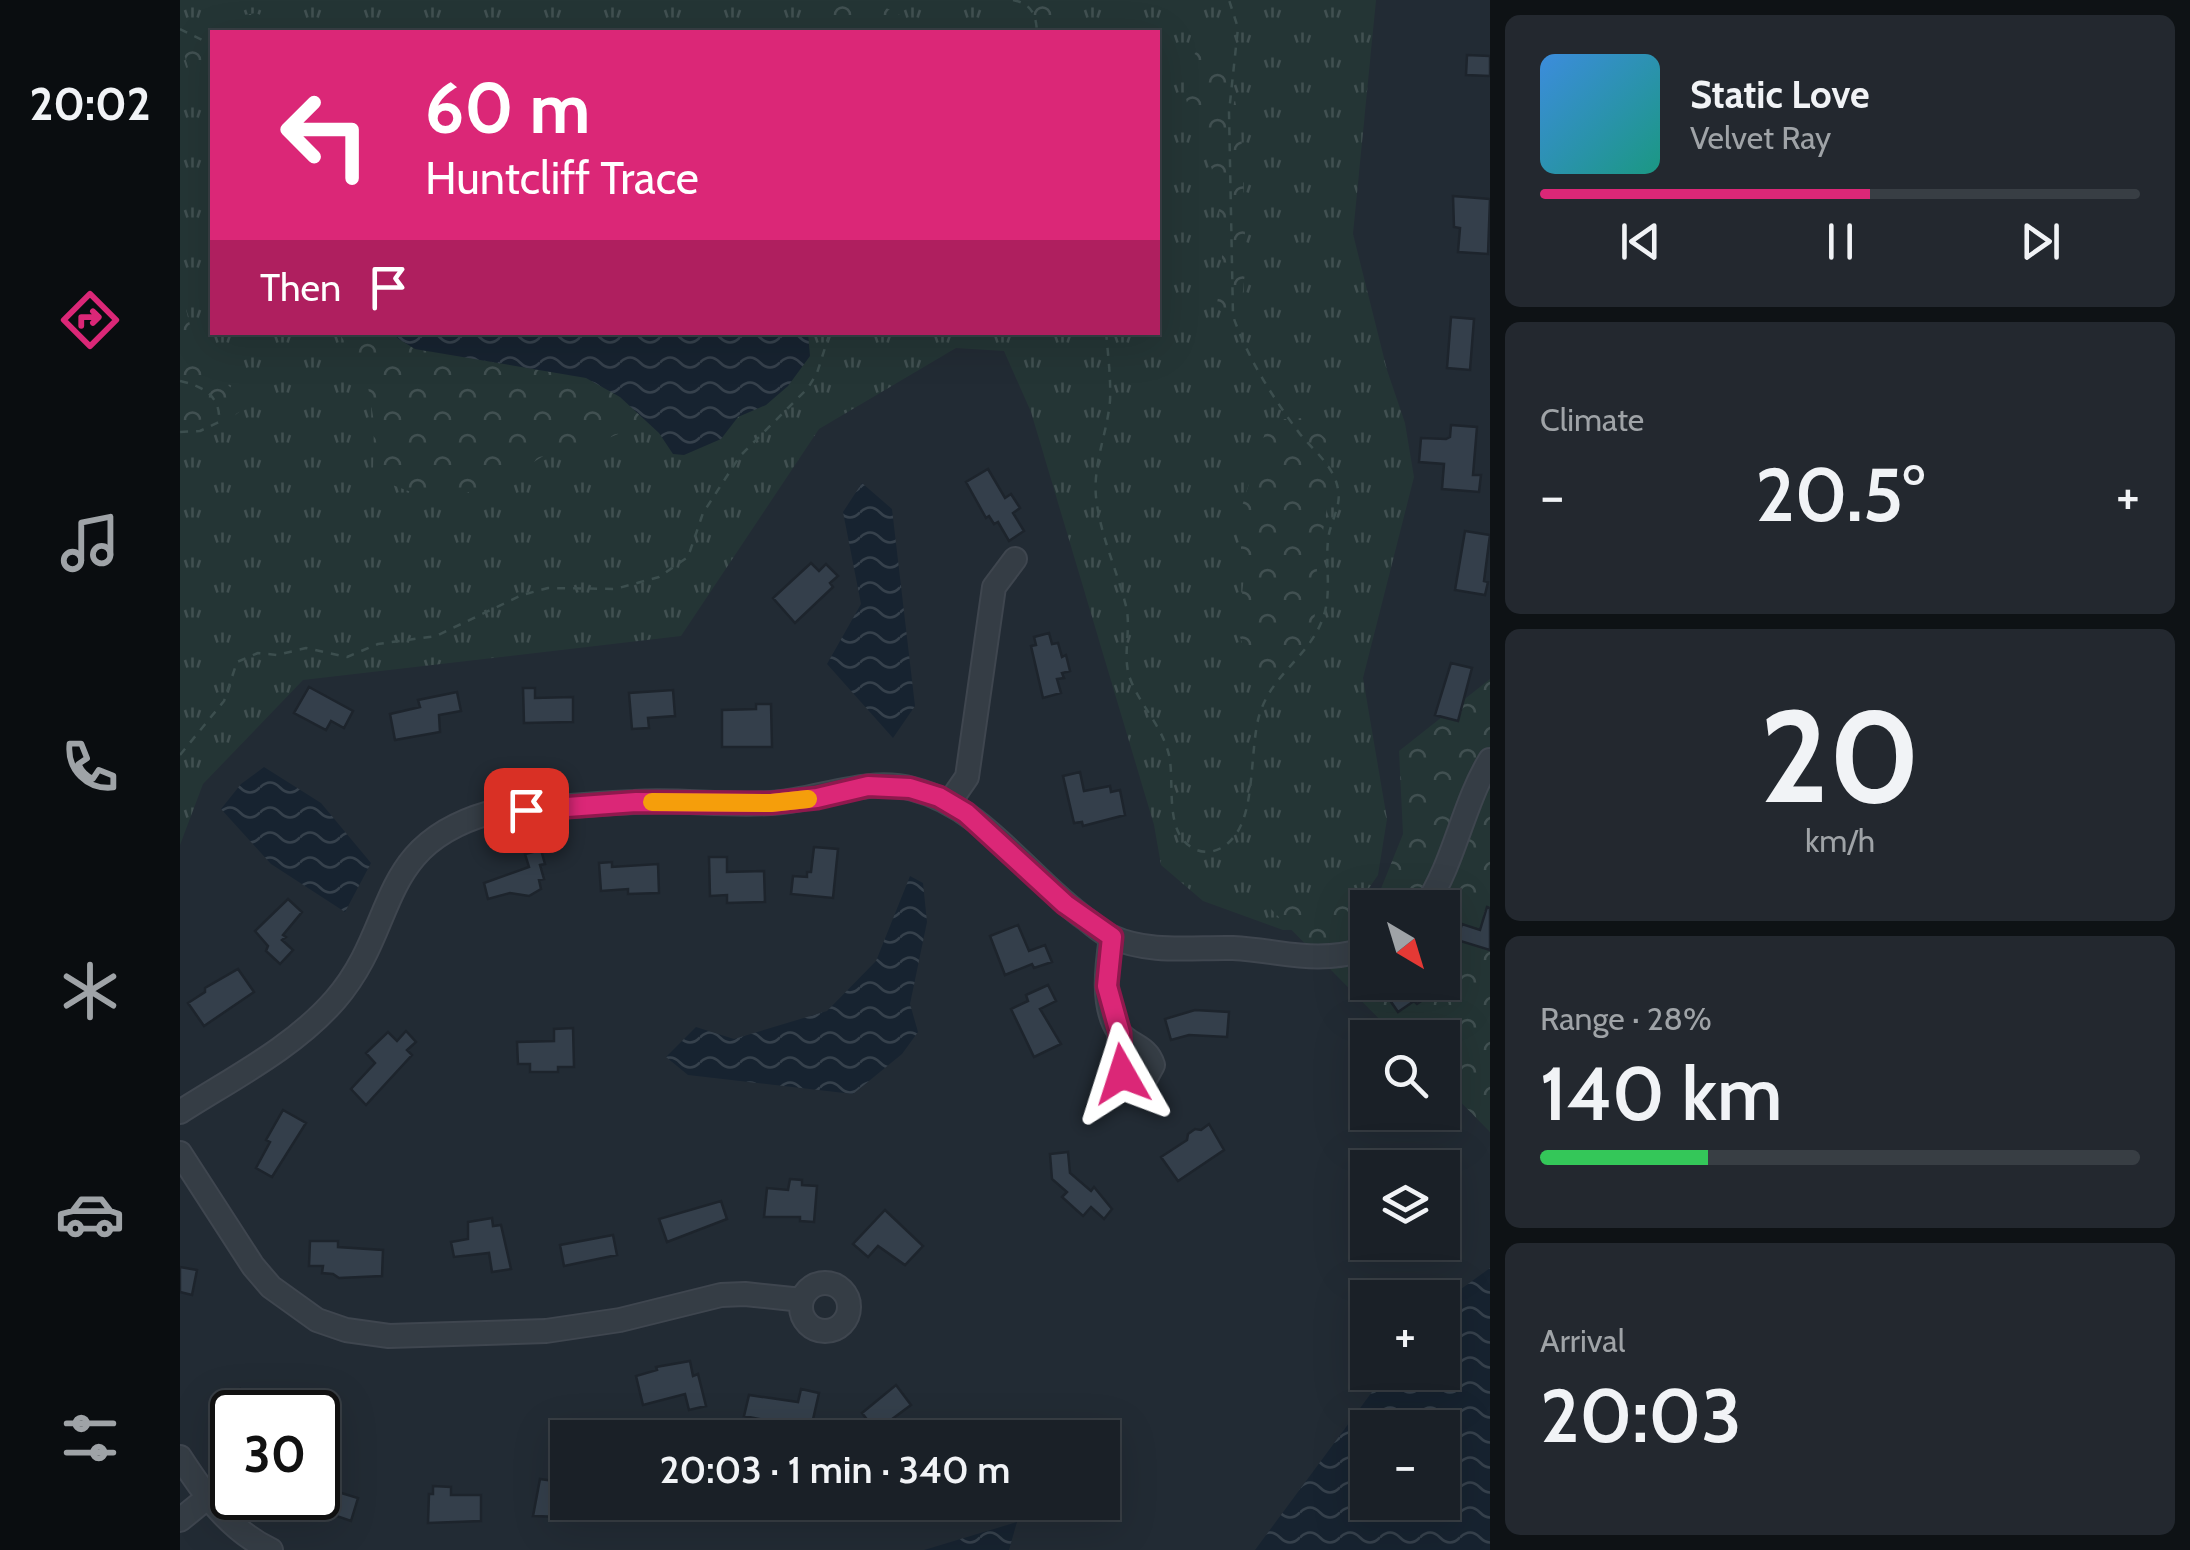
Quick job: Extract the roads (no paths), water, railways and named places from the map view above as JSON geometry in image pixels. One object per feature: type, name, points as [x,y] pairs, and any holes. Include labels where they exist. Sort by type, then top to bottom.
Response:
[{"type":"street","points":[[949,803],[968,777],[994,588],[1014,559]]},
{"type":"street","points":[[1436,890],[1478,779],[1490,760]]},
{"type":"street","points":[[180,1112],[285,1045],[316,1020],[356,970],[396,884],[422,845],[467,819],[490,813],[636,802],[771,803],[817,798],[868,786],[910,788],[966,813],[1065,904],[1112,937],[1170,948],[1236,948],[1305,959],[1350,954]]},
{"type":"street","points":[[1112,937],[1107,986],[1120,1033]]},
{"type":"street","points":[[180,1153],[271,1287],[317,1320],[346,1330],[389,1336],[546,1331],[620,1320],[721,1296],[745,1294],[802,1300]]},
{"type":"street","points":[[180,1457],[207,1498],[234,1526],[271,1550]]},
{"type":"street","points":[[180,1520],[207,1498]]},
{"type":"water","points":[[392,335],[808,335],[810,356],[788,386],[766,405],[738,417],[721,439],[684,455],[673,454],[659,433],[620,397],[586,378],[415,349]]},
{"type":"water","points":[[862,483],[892,509],[915,706],[893,738],[827,664],[861,604],[843,512]]},
{"type":"water","points":[[264,767],[321,803],[371,863],[345,912],[271,864],[221,809],[241,784]]},
{"type":"water","points":[[910,876],[923,883],[927,922],[910,1004],[918,1032],[902,1054],[853,1094],[688,1075],[666,1057],[696,1027],[734,1039],[827,1011],[876,961]]},
{"type":"water","points":[[1490,1268],[1490,1550],[1255,1550],[1350,1422],[1350,1520],[1460,1520],[1460,1410],[1359,1410],[1373,1390],[1460,1390],[1460,1290]]},
{"type":"water","points":[[1017,1522],[1009,1550],[924,1550]]}]
